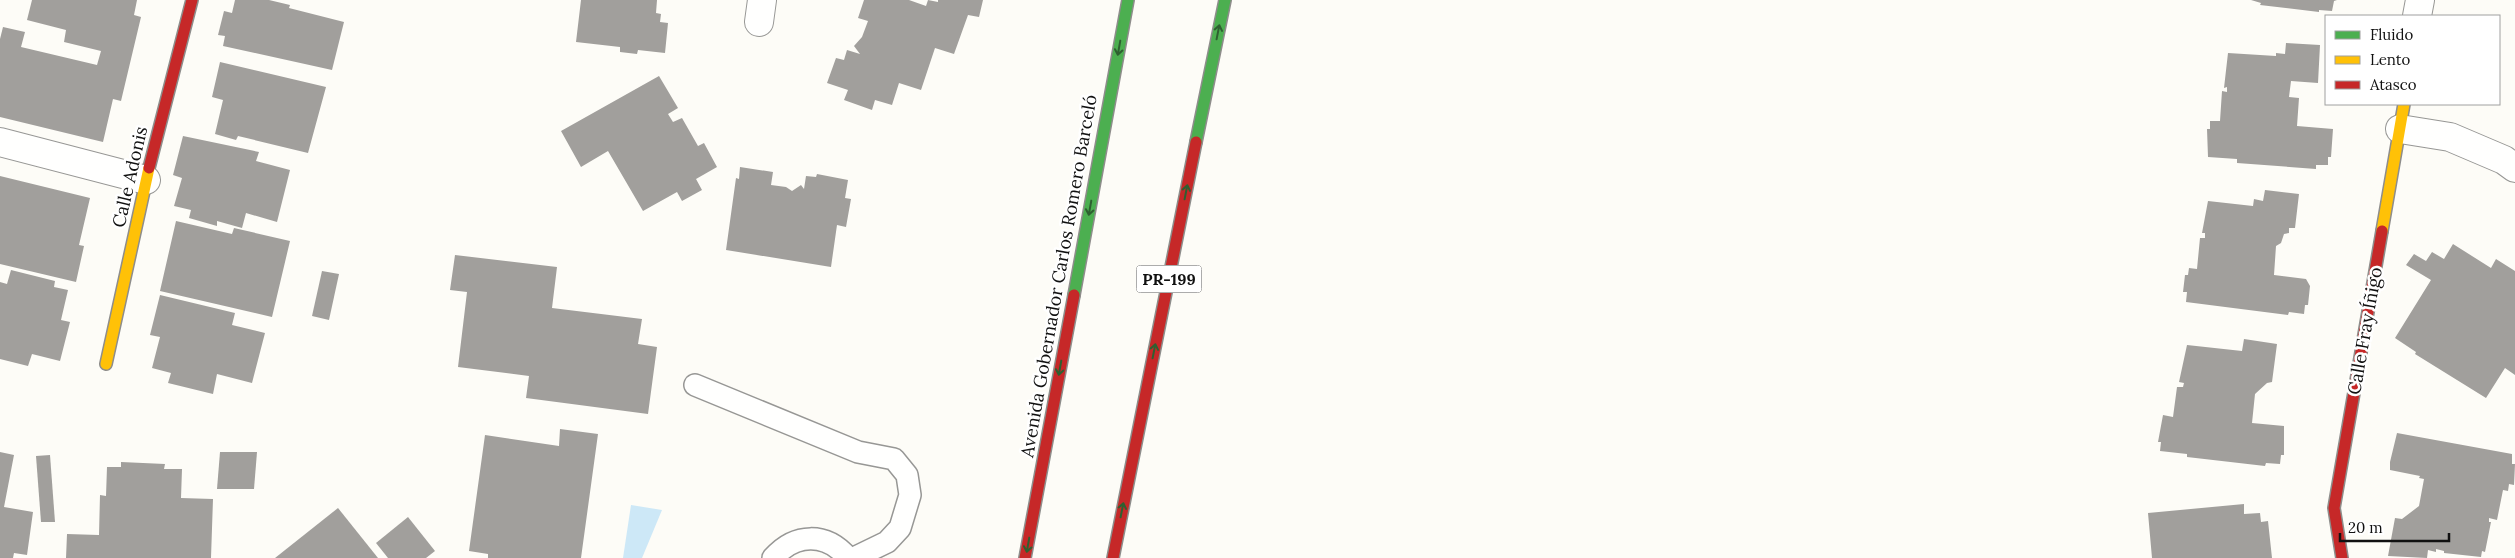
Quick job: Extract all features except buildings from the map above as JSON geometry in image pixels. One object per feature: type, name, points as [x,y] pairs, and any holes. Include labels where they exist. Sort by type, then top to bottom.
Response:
[{"type":"main road","name":"Calle Adonis","points":[[106,364],[146,180],[192,0]]},
{"type":"main road","name":"Avenida Gobernador Carlos Romero Barceló","points":[[1025,558],[1128,0]]},
{"type":"main road","name":"PR-199","points":[[1113,558],[1225,0]]},
{"type":"main road","name":"Calle Fray Íñigo","points":[[2342,558],[2334,508],[2402,116]]},
{"type":"main road","points":[[1038,486],[1042,531]]},
{"type":"street","points":[[2417,15],[2420,0]]},
{"type":"street","points":[[2402,116],[2504,160],[2515,168]]},
{"type":"street","points":[[0,142],[146,180]]},
{"type":"lane","points":[[694,384],[858,452],[894,459],[907,475],[910,495],[900,528],[886,542],[854,558]]},
{"type":"lane","points":[[773,558],[789,544],[811,538],[826,541],[840,548],[848,558]]},
{"type":"water","points":[[631,505],[662,510],[642,558],[623,558]]},
{"type":"traffic: fast","points":[[1074,295],[1128,0]]},
{"type":"traffic: fast","points":[[1196,142],[1225,0]]},
{"type":"traffic: slow","points":[[2382,231],[2404,105]]},
{"type":"traffic: slow","points":[[106,364],[149,168]]},
{"type":"traffic: jam","points":[[149,168],[192,0]]},
{"type":"traffic: jam","points":[[1113,558],[1196,142]]},
{"type":"traffic: jam","points":[[2342,558],[2334,508],[2382,231]]},
{"type":"traffic: jam","points":[[1025,558],[1074,295]]}]
